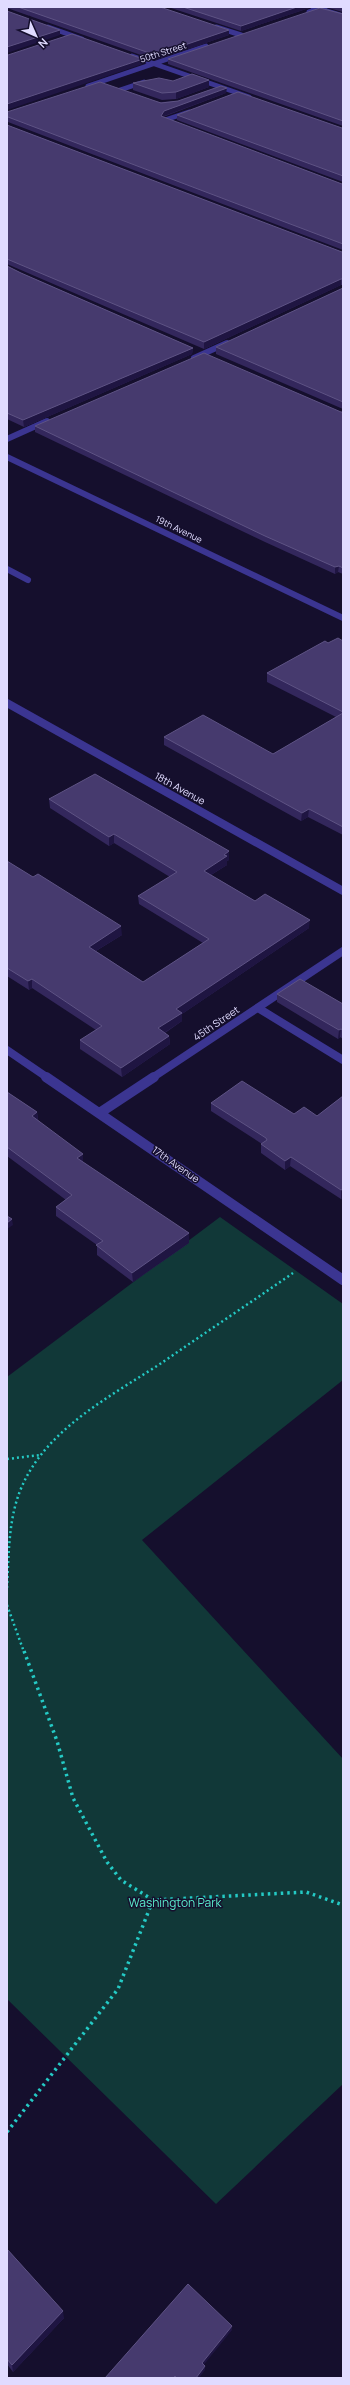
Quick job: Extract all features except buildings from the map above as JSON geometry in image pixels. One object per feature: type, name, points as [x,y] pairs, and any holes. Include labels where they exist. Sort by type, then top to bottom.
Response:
[{"type":"street","points":[[313,7],[343,16]]},
{"type":"street","points":[[305,14],[326,7]]},
{"type":"street","points":[[43,25],[87,40]]},
{"type":"street","points":[[213,25],[241,35]]},
{"type":"street","points":[[226,39],[248,32]]},
{"type":"street","points":[[65,38],[72,35]]},
{"type":"street","name":"50th Street","points":[[84,87],[212,44]]},
{"type":"street","points":[[124,53],[254,99]]},
{"type":"street","points":[[179,82],[192,77]]},
{"type":"street","points":[[120,90],[148,81]]},
{"type":"street","points":[[98,82],[106,85]]},
{"type":"street","points":[[113,87],[134,95]]},
{"type":"street","points":[[215,90],[222,87]]},
{"type":"street","points":[[232,96],[239,93]]},
{"type":"street","points":[[180,126],[165,120],[195,110]]},
{"type":"street","points":[[189,360],[232,341]]},
{"type":"street","points":[[196,351],[211,357]]},
{"type":"street","points":[[7,439],[51,420]]},
{"type":"street","name":"19th Avenue","points":[[7,457],[343,618]]},
{"type":"street","points":[[7,569],[28,580]]},
{"type":"street","name":"18th Avenue","points":[[7,703],[343,891]]},
{"type":"street","name":"45th Street","points":[[101,1112],[343,951]]},
{"type":"street","points":[[258,1008],[343,1060]]},
{"type":"street","name":"17th Avenue","points":[[7,1050],[101,1112],[343,1280]]},
{"type":"path","points":[[7,1588],[13,1514],[22,1483],[40,1455],[61,1432],[86,1413],[313,1259]]},
{"type":"path","points":[[7,1459],[40,1455]]},
{"type":"path","points":[[7,1605],[57,1741],[73,1798],[107,1862],[121,1880],[153,1900],[306,1892],[343,1905]]},
{"type":"path","points":[[7,2132],[118,1989],[153,1900]]},
{"type":"green space","name":"Washington Park","points":[[220,1217],[343,1304],[343,1380],[142,1540],[343,1759],[343,2084],[216,2204],[7,1999],[7,1377]]}]
